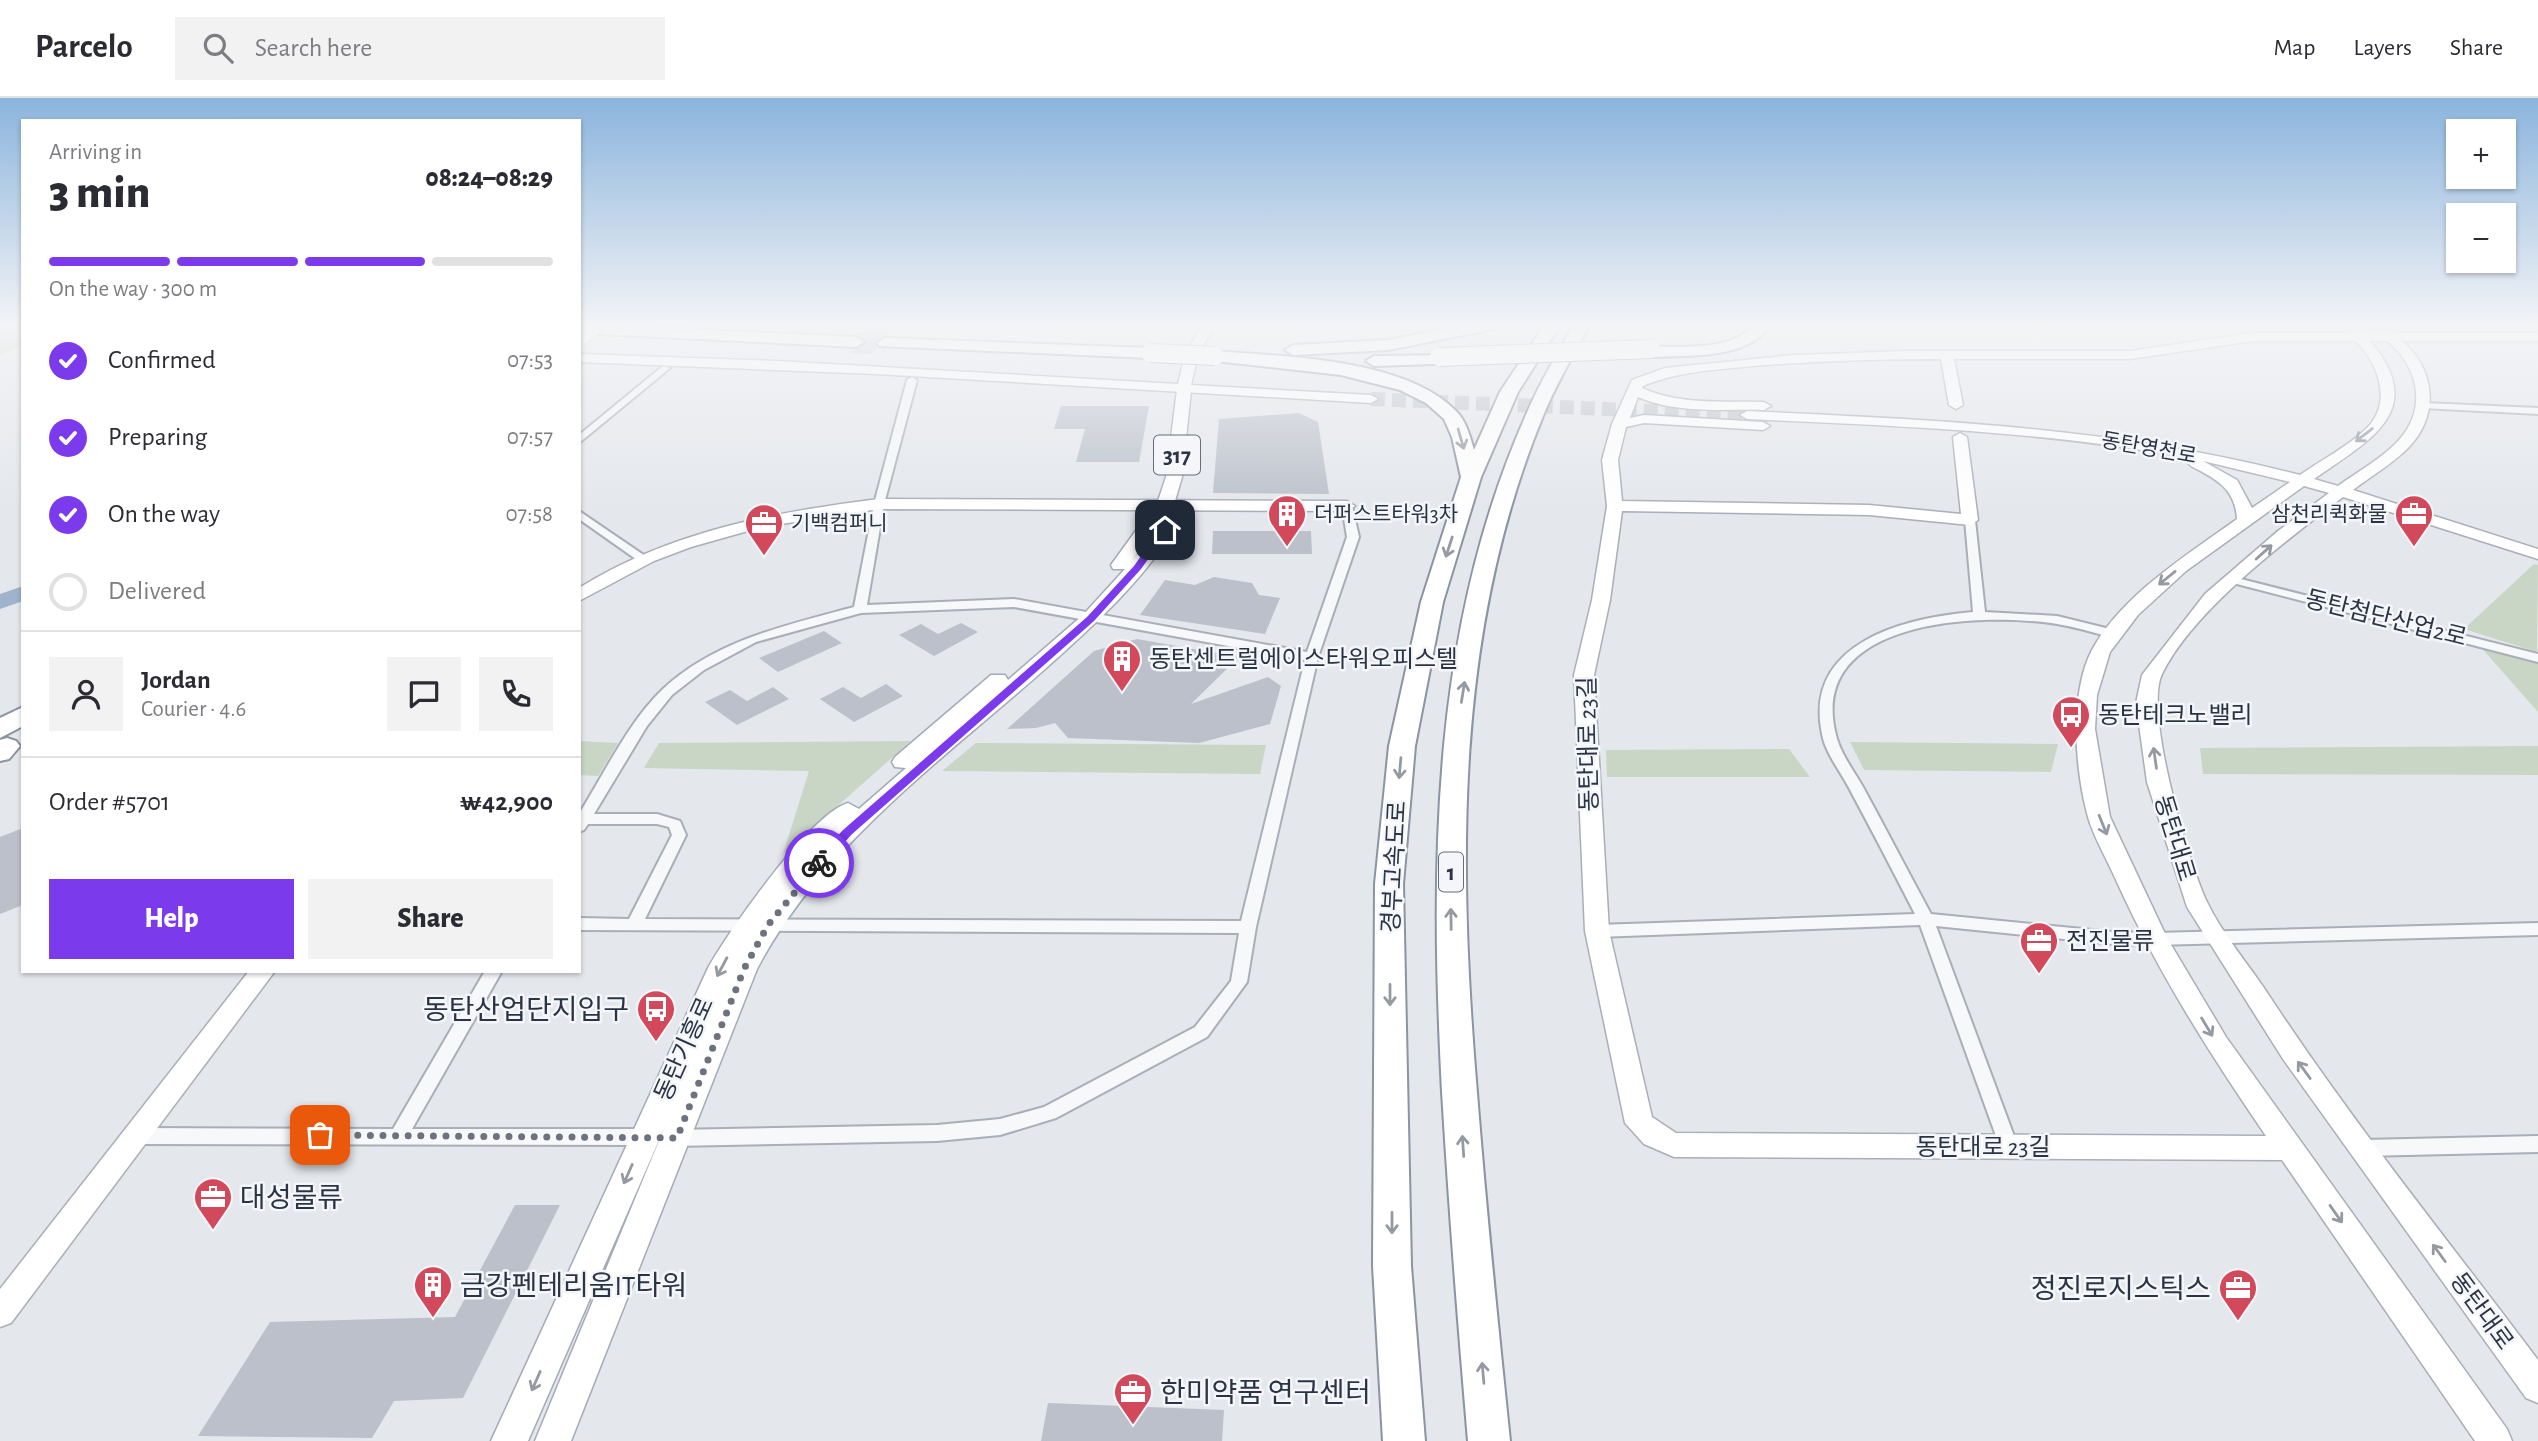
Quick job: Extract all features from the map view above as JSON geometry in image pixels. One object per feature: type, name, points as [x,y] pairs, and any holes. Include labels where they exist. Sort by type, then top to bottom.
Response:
[{"type":"highway","points":[[1404,387],[1442,406],[1457,425],[1471,477]]},
{"type":"highway","name":"경부고속도로","points":[[1404,1441],[1392,1266],[1390,884],[1402,747],[1432,602],[1471,477],[1513,387]]},
{"type":"highway","name":"1","points":[[1489,1441],[1466,1191],[1451,970],[1450,840],[1455,741],[1475,610],[1514,471],[1548,387]]},
{"type":"highway","points":[[5,741],[21,717]]},
{"type":"main road","name":"동탄기흥로","points":[[509,1441],[721,968],[757,925],[847,832],[1151,552],[1165,530],[1163,511],[1174,477],[1184,390]]},
{"type":"main road","name":"동탄기흥로","points":[[553,1441],[744,969],[757,925]]},
{"type":"street","points":[[581,438],[643,387]]},
{"type":"street","points":[[860,609],[879,504],[910,387]]},
{"type":"street","points":[[1051,387],[1150,387]]},
{"type":"street","points":[[1147,387],[1371,399]]},
{"type":"street","points":[[1953,387],[1956,405]]},
{"type":"street","points":[[2386,387],[2389,405],[2372,431],[2154,588],[2113,634],[2101,651],[2087,695],[2085,729],[2099,817],[2155,939],[2217,1044],[2495,1441]]},
{"type":"street","points":[[2424,387],[2425,406],[2538,411]]},
{"type":"street","points":[[1633,389],[1673,401],[1985,416]]},
{"type":"street","name":"동탄대로 23길","points":[[1633,389],[1619,424],[1610,460],[1615,506],[1601,600],[1584,675],[1598,930],[1633,1105],[1639,1123],[1654,1136],[1674,1145],[2290,1147]]},
{"type":"street","points":[[1940,414],[1956,405]]},
{"type":"street","points":[[1956,405],[1985,416],[2058,434]]},
{"type":"street","name":"동탄대로","points":[[2425,406],[2418,425],[2404,443],[2284,534],[2211,598],[2176,639],[2152,676],[2146,704],[2158,782],[2173,838],[2195,901],[2291,1052],[2538,1387]]},
{"type":"street","name":"동탄영천로","points":[[1747,415],[2058,434],[2155,447],[2341,492],[2538,554]]},
{"type":"street","points":[[1619,424],[1644,419],[2029,440],[2058,434]]},
{"type":"street","points":[[1960,437],[1979,615]]},
{"type":"street","points":[[2155,447],[2224,477],[2245,501],[2245,520]]},
{"type":"street","points":[[136,1136],[677,1138],[937,1133],[1000,1127],[1049,1113],[1201,1032],[1239,982],[1248,927],[1312,657],[1353,537],[1347,506],[1163,511],[879,504],[757,523],[644,560],[581,595]]},
{"type":"street","points":[[1615,506],[1869,510],[1970,520]]},
{"type":"street","points":[[581,515],[644,560]]},
{"type":"street","name":"동탄첨단산업2로","points":[[2233,580],[2538,657]]},
{"type":"street","points":[[582,823],[641,724],[678,684],[700,667],[752,639],[860,609],[1014,603],[1312,657]]},
{"type":"street","points":[[2009,1147],[1926,919],[1829,737],[1826,708],[1830,684],[1845,662],[1869,645],[1899,629],[1934,618],[1979,615],[2057,620],[2113,634]]},
{"type":"street","points":[[582,823],[657,819],[675,824],[679,835],[634,924]]},
{"type":"street","points":[[1598,930],[1926,919],[2113,938],[2155,939],[2538,929]]},
{"type":"street","points":[[581,924],[1248,927]]},
{"type":"street","points":[[0,1313],[261,973]]},
{"type":"street","points":[[398,1135],[493,973]]},
{"type":"street","points":[[2362,1148],[2538,1144]]},
{"type":"green space","points":[[2534,564],[2538,565],[2537,652],[2464,629]]},
{"type":"green space","points":[[2479,645],[2508,650],[2538,663],[2538,712]]},
{"type":"green space","points":[[581,741],[618,743],[598,776],[581,775]]},
{"type":"green space","points":[[911,741],[783,854],[809,771],[644,768],[659,743]]},
{"type":"green space","points":[[1850,742],[2058,744],[2051,772],[1864,770]]},
{"type":"green space","points":[[976,743],[1266,745],[1260,774],[942,771]]},
{"type":"green space","points":[[2538,746],[2538,775],[2203,774],[2200,748]]},
{"type":"green space","points":[[1789,749],[1810,777],[1607,777],[1606,750]]},
{"type":"building","points":[[1061,406],[1149,406],[1139,462],[1076,462],[1085,429],[1054,429]]},
{"type":"building","points":[[1299,413],[1318,422],[1329,494],[1213,493],[1219,419]]},
{"type":"building","name":"더퍼스트타워3차","points":[[1213,531],[1311,531],[1312,554],[1212,554]]},
{"type":"building","points":[[1214,577],[1252,583],[1259,595],[1280,598],[1265,634],[1140,615],[1165,580],[1195,585]]},
{"type":"building","points":[[961,623],[978,632],[934,656],[899,635],[921,624],[938,634]]},
{"type":"building","points":[[824,631],[842,643],[778,672],[759,658]]},
{"type":"building","name":"동탄센트럴에이스타워오피스텔","points":[[1137,639],[1239,657],[1191,704],[1268,677],[1281,686],[1270,724],[1199,743],[1068,738],[1055,723],[1036,728],[1007,729],[1094,651]]},
{"type":"building","points":[[886,684],[903,696],[854,722],[820,699],[843,687],[861,698]]},
{"type":"building","points":[[773,687],[789,699],[737,725],[705,702],[730,690],[747,701]]},
{"type":"building","points":[[21,829],[21,906],[0,914],[0,837]]},
{"type":"building","name":"금강펜테리움IT타워","points":[[515,1205],[560,1205],[463,1398],[394,1401],[372,1438],[198,1436],[270,1322],[455,1317]]},
{"type":"building","name":"한미약품 연구센터","points":[[1048,1403],[1224,1410],[1222,1441],[1041,1441]]},
{"type":"waterway","points":[[0,602],[21,594]]},
{"type":"tunnel","points":[[1371,399],[1747,415]]},
{"type":"way so far","points":[[320,1135],[677,1138],[744,969],[768,925],[819,863]]},
{"type":"place","name":"더퍼스트타워3차","points":[[1287,548]]},
{"type":"place","name":"삼천리퀵화물","points":[[2414,548]]},
{"type":"place","name":"기백컴퍼니","points":[[764,557]]},
{"type":"place","name":"동탄센트럴에이스타워오피스텔","points":[[1122,693]]},
{"type":"place","name":"동탄테크노밸리","points":[[2071,749]]},
{"type":"place","name":"전진물류","points":[[2039,975]]},
{"type":"place","name":"동탄산업단지입구","points":[[656,1043]]},
{"type":"place","name":"대성물류","points":[[213,1231]]},
{"type":"place","name":"금강펜테리움IT타워","points":[[433,1319]]},
{"type":"place","name":"정진로지스틱스","points":[[2238,1322]]},
{"type":"place","name":"한미약품 연구센터","points":[[1133,1426]]},
{"type":"route","points":[[819,863],[847,832],[1090,619],[1138,568],[1165,530]]}]
